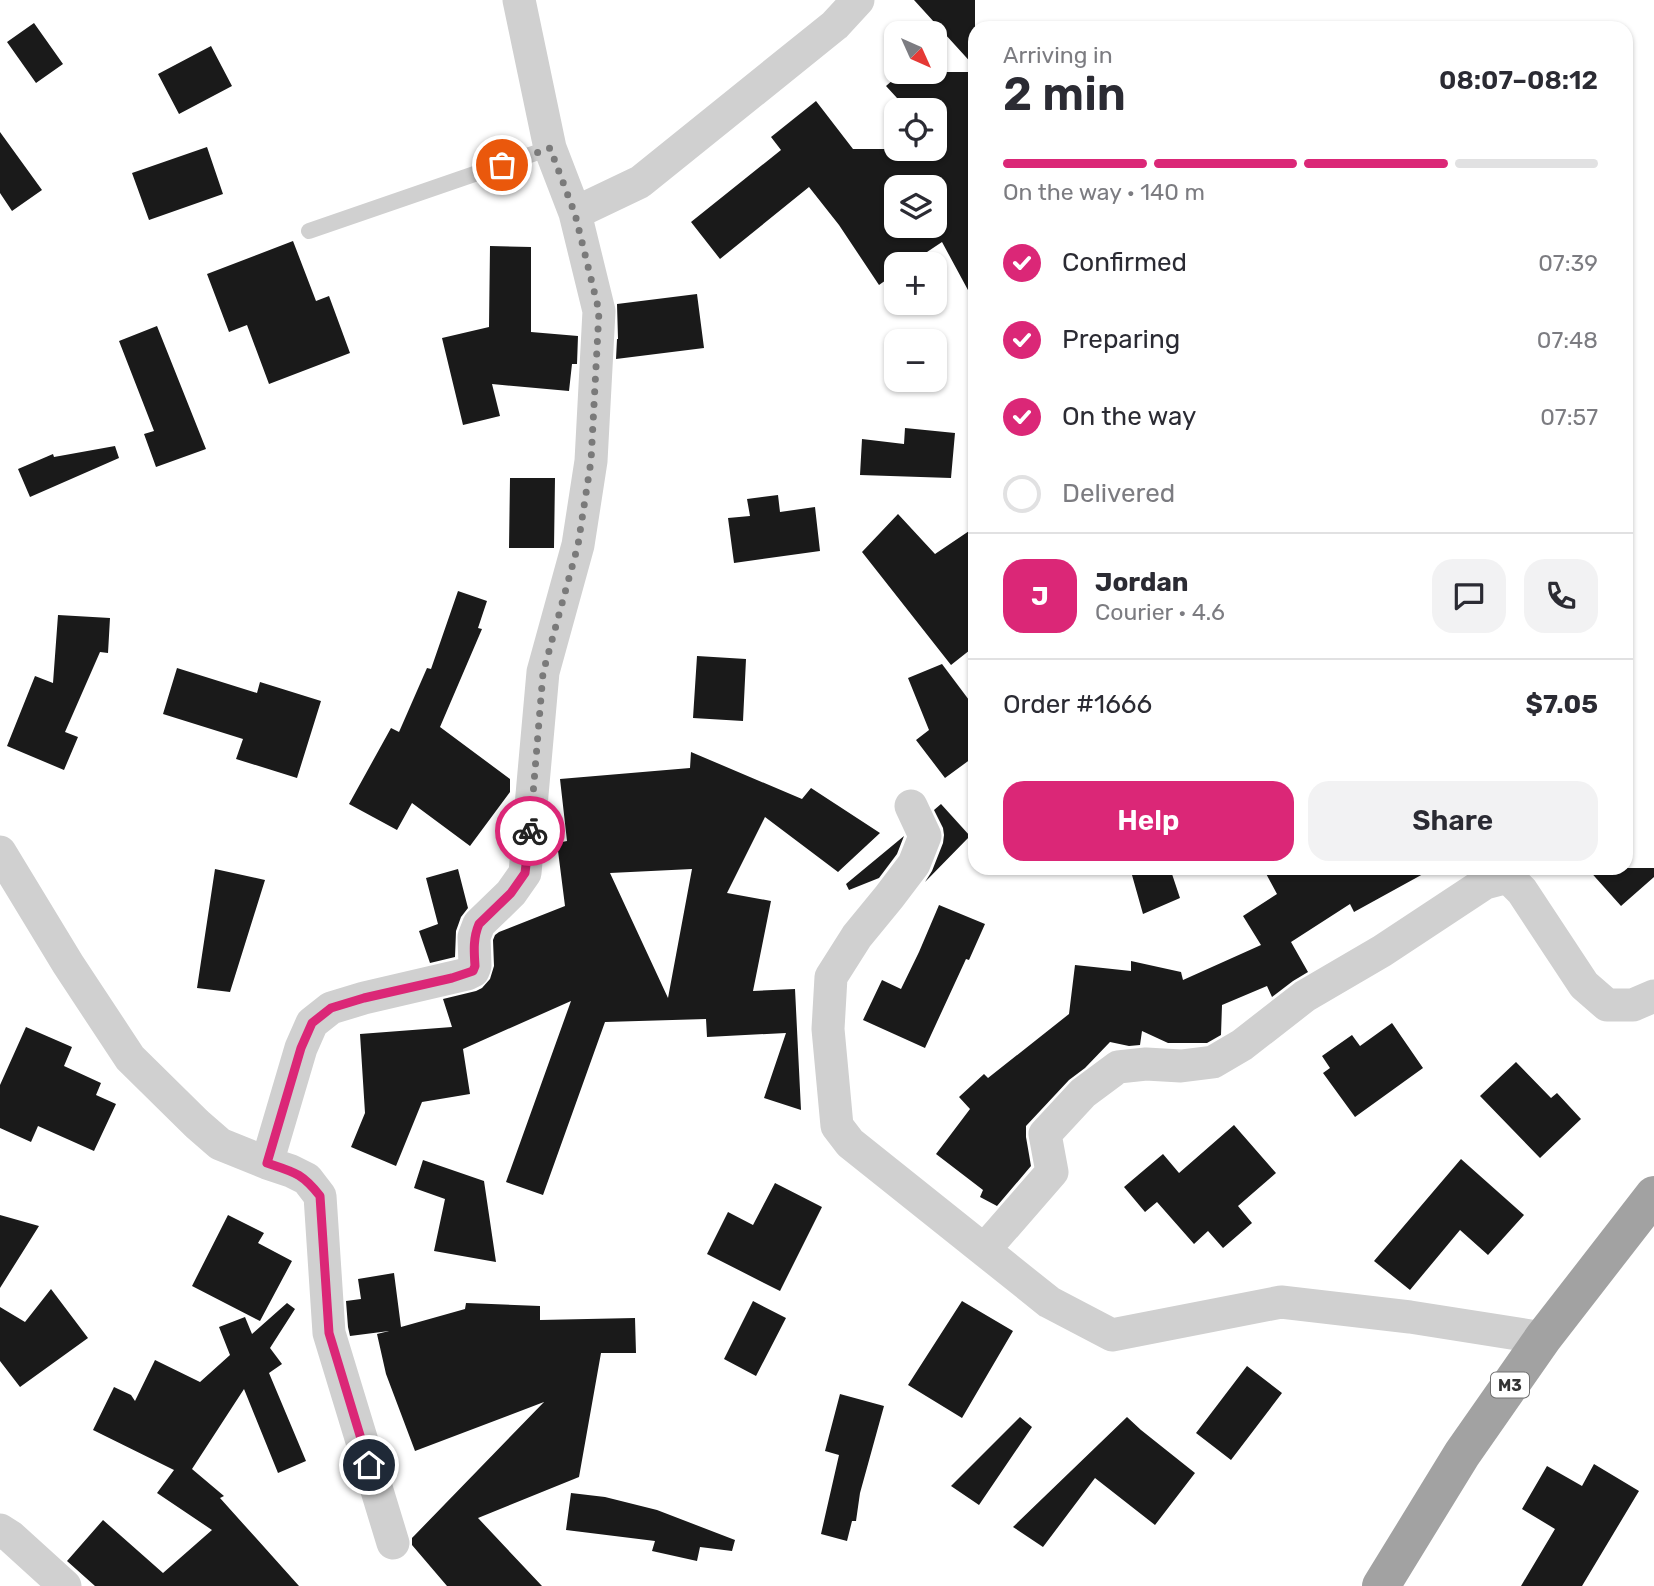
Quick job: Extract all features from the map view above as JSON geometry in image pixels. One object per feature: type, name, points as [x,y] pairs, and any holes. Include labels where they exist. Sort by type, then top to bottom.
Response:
[{"type":"highway","name":"M3","points":[[1381,1586],[1462,1454],[1543,1338],[1654,1195]]},
{"type":"street","points":[[267,1163],[301,1048],[312,1023],[331,1008],[473,971],[474,937],[479,924],[511,893],[525,873],[543,673],[578,545],[591,461],[599,311],[575,214],[550,148],[519,0]]},
{"type":"street","points":[[575,214],[640,182],[835,26],[858,0]]},
{"type":"street","points":[[911,806],[925,836],[914,864],[857,936],[831,977],[828,1029],[837,1126],[850,1143],[1049,1302],[1112,1335],[1281,1302],[1410,1317],[1543,1338]]},
{"type":"street","points":[[0,852],[68,964],[130,1058],[220,1144],[307,1179],[320,1196],[329,1333],[393,1543]]},
{"type":"street","points":[[984,1250],[1052,1172],[1045,1134],[1083,1093],[1118,1067],[1146,1064],[1181,1066],[1213,1062],[1242,1045],[1305,996],[1382,951],[1485,883],[1508,877],[1521,891],[1584,985],[1607,1005],[1633,1005],[1654,996]]},
{"type":"street","points":[[0,1530],[65,1586]]},
{"type":"lane","points":[[309,231],[550,148]]},
{"type":"building","points":[[914,0],[975,0],[975,21],[968,21],[968,59],[947,36],[947,21],[933,21]]},
{"type":"building","points":[[34,23],[63,64],[36,83],[7,42]]},
{"type":"building","points":[[211,46],[232,86],[179,114],[158,74]]},
{"type":"building","points":[[947,72],[968,72],[968,290],[942,242],[927,252],[884,252],[884,281],[879,285],[839,225],[809,187],[720,259],[691,222],[781,150],[771,137],[816,101],[853,149],[884,149],[884,161],[947,161],[947,98],[897,98],[886,86],[947,84]]},
{"type":"building","points":[[0,132],[42,190],[12,211],[0,193]]},
{"type":"building","points":[[207,147],[223,194],[149,220],[132,173]]},
{"type":"building","points":[[293,241],[316,301],[329,296],[350,353],[269,384],[247,325],[229,332],[207,274]]},
{"type":"building","points":[[490,246],[531,247],[531,332],[578,336],[577,364],[572,364],[569,391],[492,384],[500,416],[463,425],[442,338],[489,327]]},
{"type":"building","points":[[697,294],[704,348],[616,359],[617,304]]},
{"type":"building","points":[[157,326],[206,449],[156,467],[144,434],[154,431],[119,341]]},
{"type":"building","points":[[905,428],[955,433],[951,478],[860,475],[862,439],[904,444]]},
{"type":"building","points":[[115,446],[119,458],[30,497],[18,469],[53,454],[54,457]]},
{"type":"building","points":[[510,478],[555,478],[554,548],[509,548]]},
{"type":"building","points":[[778,495],[780,512],[815,507],[820,551],[734,563],[728,518],[750,516],[747,499]]},
{"type":"building","points":[[898,514],[935,554],[968,532],[968,652],[951,665],[862,552]]},
{"type":"building","points":[[458,591],[487,601],[478,628],[482,629],[440,727],[510,779],[510,792],[470,846],[412,803],[397,830],[349,804],[391,728],[399,732],[427,668],[431,669]]},
{"type":"building","points":[[58,615],[110,618],[108,653],[100,652],[65,732],[78,737],[64,770],[7,746],[35,676],[53,683]]},
{"type":"building","points":[[697,656],[746,659],[743,721],[693,718]]},
{"type":"building","points":[[942,664],[968,699],[968,761],[945,778],[916,740],[929,730],[908,678]]},
{"type":"building","points":[[177,668],[257,693],[260,682],[321,701],[297,778],[236,759],[243,739],[163,714]]},
{"type":"building","points":[[691,752],[802,799],[811,788],[880,833],[838,872],[765,817],[727,893],[771,901],[753,991],[795,989],[801,1110],[764,1098],[786,1033],[707,1037],[706,1019],[605,1022],[543,1195],[506,1182],[571,1001],[463,1049],[470,1094],[422,1102],[396,1166],[351,1147],[365,1113],[360,1034],[452,1027],[443,999],[476,991],[490,979],[494,966],[495,935],[565,906],[557,843],[567,841],[560,779],[690,768]],"holes":[[[692,869],[668,998],[610,873]]]},
{"type":"building","points":[[941,804],[968,834],[968,838],[925,882],[932,871],[944,835],[934,810]]},
{"type":"building","points":[[904,836],[897,854],[879,878],[849,890],[846,884]]},
{"type":"building","points":[[1633,868],[1654,868],[1654,877],[1621,906],[1593,875],[1633,875]]},
{"type":"building","points":[[215,869],[265,880],[230,992],[197,988]]},
{"type":"building","points":[[458,869],[468,908],[456,931],[455,957],[430,963],[419,931],[438,924],[426,878]]},
{"type":"building","points":[[1132,875],[1172,875],[1180,898],[1143,914]]},
{"type":"building","points":[[1267,875],[1421,875],[1354,912],[1350,904],[1291,942],[1308,972],[1272,997],[1267,986],[1222,1005],[1221,1035],[1207,1043],[1168,1043],[1142,1031],[1140,1045],[1110,1042],[1069,1080],[1026,1126],[1031,1166],[997,1206],[980,1197],[983,1190],[936,1154],[970,1109],[959,1097],[984,1074],[988,1078],[1069,1014],[1075,965],[1131,971],[1131,961],[1181,972],[1183,980],[1261,945],[1243,916],[1277,894]]},
{"type":"building","points":[[939,905],[985,924],[925,1048],[863,1020],[882,980],[901,989]]},
{"type":"building","points":[[1392,1023],[1423,1068],[1355,1117],[1323,1073],[1330,1068],[1322,1056],[1352,1035],[1360,1046]]},
{"type":"building","points":[[26,1027],[72,1047],[64,1066],[101,1083],[96,1095],[116,1104],[94,1151],[38,1126],[31,1142],[0,1128],[0,1085]]},
{"type":"building","points":[[1516,1062],[1551,1098],[1557,1093],[1581,1119],[1540,1158],[1480,1096]]},
{"type":"building","points":[[1234,1125],[1276,1173],[1238,1206],[1252,1223],[1223,1248],[1208,1231],[1194,1244],[1157,1202],[1145,1212],[1124,1187],[1163,1154],[1179,1173]]},
{"type":"building","points":[[1461,1159],[1524,1215],[1488,1255],[1460,1230],[1410,1290],[1374,1261]]},
{"type":"building","points":[[423,1160],[484,1181],[496,1262],[434,1251],[445,1199],[414,1188]]},
{"type":"building","points":[[775,1183],[822,1207],[780,1291],[707,1254],[728,1212],[753,1225]]},
{"type":"building","points":[[0,1215],[39,1226],[0,1288]]},
{"type":"building","points":[[228,1215],[264,1233],[258,1243],[292,1261],[260,1321],[192,1286]]},
{"type":"building","points":[[394,1273],[401,1327],[465,1309],[466,1303],[540,1306],[540,1320],[635,1318],[636,1353],[601,1353],[579,1477],[478,1518],[542,1586],[447,1586],[412,1545],[412,1538],[544,1402],[415,1451],[386,1374],[377,1334],[389,1331],[350,1336],[348,1327],[346,1301],[361,1299],[358,1279]]},
{"type":"building","points":[[51,1289],[88,1338],[20,1387],[0,1361],[0,1307],[25,1322]]},
{"type":"building","points":[[753,1301],[786,1318],[756,1376],[724,1359]]},
{"type":"building","points":[[962,1301],[1013,1331],[962,1418],[908,1385]]},
{"type":"building","points":[[287,1303],[295,1309],[270,1348],[282,1364],[269,1373],[306,1461],[278,1473],[244,1389],[192,1469],[224,1496],[220,1498],[299,1586],[95,1586],[67,1561],[103,1520],[163,1573],[212,1530],[157,1493],[174,1470],[93,1430],[114,1387],[131,1395],[135,1401],[155,1360],[200,1382],[230,1355],[219,1327],[245,1317],[252,1334]]},
{"type":"building","points":[[1247,1366],[1282,1393],[1231,1460],[1196,1433]]},
{"type":"building","points":[[840,1394],[884,1406],[860,1493],[856,1521],[852,1521],[847,1541],[821,1534],[839,1455],[825,1451]]},
{"type":"building","points":[[1020,1417],[1032,1427],[979,1505],[951,1486]]},
{"type":"building","points":[[1127,1417],[1195,1473],[1155,1525],[1095,1478],[1043,1547],[1013,1527]]},
{"type":"building","points":[[1594,1464],[1639,1491],[1582,1586],[1521,1586],[1555,1529],[1522,1509],[1547,1466],[1582,1486]]},
{"type":"building","points":[[571,1493],[605,1497],[657,1510],[735,1540],[732,1551],[700,1547],[697,1561],[652,1551],[655,1541],[566,1530]]},
{"type":"way so far","points":[[502,165],[550,148],[575,214],[599,311],[591,461],[578,545],[543,673],[530,831]]},
{"type":"route","points":[[369,1465],[329,1333],[320,1196],[307,1179],[267,1163],[301,1048],[312,1023],[331,1008],[473,971],[476,930],[511,893],[525,873],[530,831]]}]
